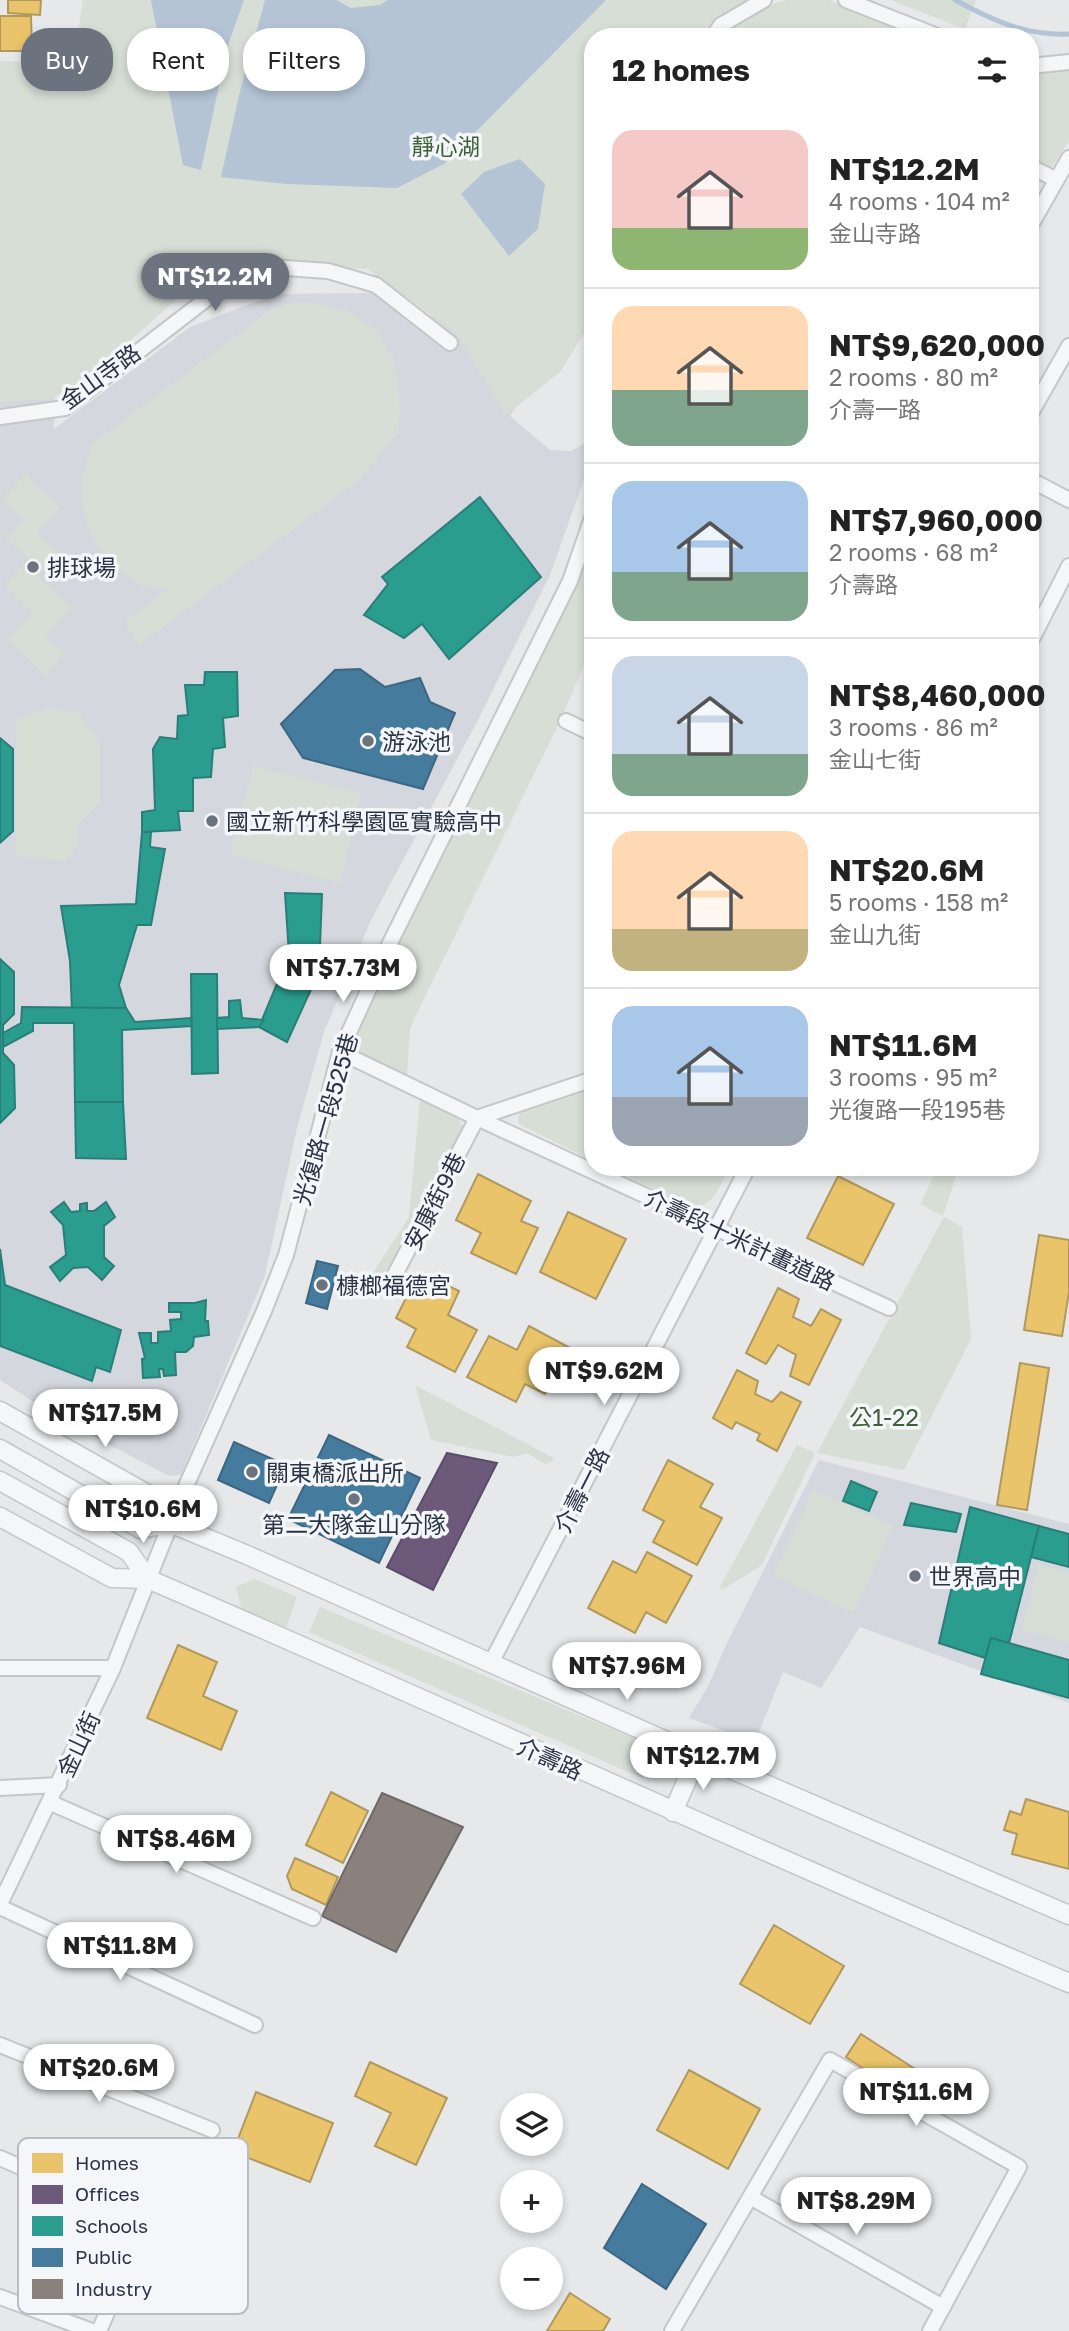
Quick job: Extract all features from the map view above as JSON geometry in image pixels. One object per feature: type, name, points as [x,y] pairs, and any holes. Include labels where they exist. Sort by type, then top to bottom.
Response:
[{"type":"street","points":[[719,28],[764,0]]},
{"type":"street","points":[[846,0],[917,28]]},
{"type":"street","points":[[1039,65],[1069,62]]},
{"type":"street","points":[[1039,210],[1069,158]]},
{"type":"street","points":[[1039,171],[1055,179]]},
{"type":"street","name":"金山寺路","points":[[0,417],[65,408],[222,287],[271,267],[328,271],[376,285],[450,343]]},
{"type":"street","points":[[1039,399],[1069,346]]},
{"type":"street","points":[[1039,484],[1069,500]]},
{"type":"street","name":"光復路一段525巷","points":[[148,1579],[286,1255],[340,1052],[390,943],[570,581],[584,541]]},
{"type":"street","points":[[1039,625],[1069,566]]},
{"type":"street","points":[[566,721],[584,730]]},
{"type":"street","name":"介壽段十米計畫道路","points":[[340,1052],[584,1167]]},
{"type":"street","points":[[477,1118],[584,1082]]},
{"type":"street","name":"安康街9巷","points":[[390,1284],[477,1118]]},
{"type":"street","name":"介壽段十米計畫道路","points":[[603,1176],[889,1308]]},
{"type":"street","name":"介壽一路","points":[[491,1662],[743,1176]]},
{"type":"street","points":[[0,1411],[158,1500],[170,1523]]},
{"type":"street","points":[[0,1449],[141,1529],[170,1523],[1069,1915]]},
{"type":"street","name":"介壽路","points":[[0,1481],[129,1552],[148,1579]]},
{"type":"street","name":"介壽路","points":[[0,1517],[113,1578],[148,1579],[673,1812],[771,1852],[1069,1983]]},
{"type":"street","name":"金山街","points":[[0,1905],[51,1803],[113,1668],[148,1579]]},
{"type":"street","points":[[0,1668],[113,1668]]},
{"type":"street","points":[[673,1812],[698,1755]]},
{"type":"street","points":[[0,1788],[59,1785]]},
{"type":"street","points":[[51,1803],[313,1917]]},
{"type":"street","points":[[0,1905],[255,2025]]},
{"type":"street","points":[[0,2045],[212,2130]]},
{"type":"street","points":[[672,2331],[752,2198],[830,2060],[1018,2167],[930,2331]]},
{"type":"street","points":[[0,2158],[18,2166]]},
{"type":"street","points":[[752,2198],[943,2307]]},
{"type":"street","points":[[0,2297],[18,2304]]},
{"type":"street","points":[[46,2314],[92,2331]]},
{"type":"street","points":[[99,2331],[106,2314]]},
{"type":"shaded area","name":"國立新竹科學園區實驗高中","points":[[0,181],[61,185],[54,429],[190,327],[276,294],[373,293],[545,361],[510,416],[550,450],[571,451],[584,444],[584,479],[550,575],[477,722],[371,920],[324,1032],[297,1128],[265,1275],[181,1475],[169,1476],[60,1419],[0,1380]]},
{"type":"shaded area","name":"世界高中","points":[[819,1460],[1069,1524],[1069,1703],[860,1627],[821,1688],[783,1672],[755,1742],[689,1718],[708,1686]]},
{"type":"green space","name":"靜心湖","points":[[83,0],[746,0],[717,28],[584,28],[584,333],[561,371],[506,415],[457,334],[367,269],[257,266],[177,299],[91,375],[52,399],[0,402],[0,61],[21,61],[21,91],[113,91],[113,28],[78,28]]},
{"type":"green space","points":[[787,0],[829,0],[903,28],[735,28],[746,18]]},
{"type":"green space","points":[[891,0],[976,0],[965,28]]},
{"type":"green space","points":[[1069,69],[1069,141],[1050,169],[1039,163],[1039,72]]},
{"type":"green space","points":[[288,303],[315,303],[347,311],[377,331],[393,358],[400,400],[398,433],[359,480],[138,646],[125,622],[169,588],[142,586],[108,562],[95,542],[84,514],[82,480],[92,444],[269,311]]},
{"type":"green space","name":"排球場","points":[[26,474],[61,508],[37,533],[59,554],[38,576],[72,608],[45,636],[64,653],[46,676],[8,639],[33,613],[4,585],[29,559],[6,538],[23,520],[2,499]]},
{"type":"green space","points":[[584,553],[584,665],[561,719],[410,1029],[407,1076],[348,1050]]},
{"type":"green space","points":[[48,708],[79,713],[100,742],[100,802],[77,825],[78,846],[65,861],[16,856],[16,720]]},
{"type":"green space","points":[[253,766],[362,793],[340,883],[230,855]]},
{"type":"green space","points":[[584,1090],[584,1156],[519,1124],[518,1116],[524,1107]]},
{"type":"green space","points":[[420,1099],[459,1119],[464,1130],[391,1273],[378,1286],[372,1279],[373,1273],[409,1217]]},
{"type":"green space","points":[[626,1176],[725,1176],[711,1200],[698,1206],[690,1206]]},
{"type":"green space","points":[[934,1176],[956,1176],[943,1216],[920,1204]]},
{"type":"green space","name":"公1-22","points":[[944,1217],[962,1227],[971,1339],[904,1470],[817,1453]]},
{"type":"green space","points":[[415,1385],[554,1460],[545,1464],[527,1453],[514,1457],[431,1440]]},
{"type":"green space","points":[[797,1445],[815,1453],[762,1565],[722,1590],[720,1587]]},
{"type":"green space","points":[[813,1490],[893,1526],[854,1613],[774,1576]]},
{"type":"green space","points":[[1039,1565],[1069,1573],[1069,1643],[1022,1630]]},
{"type":"green space","points":[[255,1579],[297,1597],[286,1628],[242,1610],[236,1587]]},
{"type":"green space","points":[[320,1607],[655,1747],[659,1766],[642,1778],[309,1632]]},
{"type":"water","points":[[151,0],[244,0],[229,42],[229,28],[156,28]]},
{"type":"water","name":"靜心湖","points":[[265,0],[336,0],[351,8],[380,5],[388,0],[606,0],[444,164],[397,188],[287,184],[221,177],[243,80],[243,91],[365,91],[365,28],[257,28]]},
{"type":"water","points":[[169,91],[218,91],[201,170],[183,165]]},
{"type":"water","points":[[520,159],[545,184],[538,229],[509,256],[461,194],[484,172]]},
{"type":"building: Homes","points":[[8,0],[41,0],[40,15],[8,13]]},
{"type":"building: Homes","points":[[0,16],[31,16],[31,28],[21,28],[21,51],[0,51]]},
{"type":"building: Homes","points":[[478,1174],[531,1201],[521,1221],[538,1228],[516,1274],[471,1253],[481,1233],[456,1220]]},
{"type":"building: Homes","points":[[838,1176],[894,1204],[863,1265],[807,1238]]},
{"type":"building: Homes","points":[[568,1212],[626,1239],[596,1299],[540,1272]]},
{"type":"building: Homes","points":[[1039,1235],[1069,1240],[1069,1292],[1062,1336],[1024,1330]]},
{"type":"building: Homes","points":[[419,1272],[459,1291],[448,1315],[477,1330],[455,1372],[407,1347],[416,1329],[396,1318]]},
{"type":"building: Homes","points":[[778,1288],[799,1299],[793,1317],[811,1326],[821,1309],[841,1320],[809,1385],[790,1376],[796,1355],[778,1345],[766,1364],[746,1353]]},
{"type":"building: Homes","points":[[529,1326],[570,1348],[545,1394],[525,1384],[516,1402],[467,1377],[489,1336],[517,1350]]},
{"type":"building: Homes","points":[[1020,1363],[1049,1368],[1027,1510],[997,1505]]},
{"type":"building: Homes","points":[[737,1370],[758,1381],[755,1394],[772,1402],[781,1392],[801,1402],[777,1451],[757,1440],[760,1434],[736,1422],[732,1429],[713,1418]]},
{"type":"building: Homes","points":[[668,1460],[713,1484],[700,1507],[722,1518],[697,1565],[653,1542],[664,1521],[643,1510]]},
{"type":"building: Homes","points":[[647,1552],[692,1576],[666,1623],[646,1612],[635,1633],[588,1608],[613,1561],[636,1573]]},
{"type":"building: Homes","points":[[178,1645],[217,1662],[203,1696],[237,1711],[221,1750],[147,1718]]},
{"type":"building: Homes","points":[[331,1792],[368,1811],[343,1863],[306,1845]]},
{"type":"building: Homes","points":[[1026,1799],[1069,1812],[1069,1869],[1012,1854],[1017,1834],[1004,1830],[1010,1811],[1021,1815]]},
{"type":"building: Homes","points":[[295,1858],[338,1877],[326,1905],[292,1889],[287,1876]]},
{"type":"building: Homes","points":[[774,1925],[844,1966],[810,2024],[740,1984]]},
{"type":"building: Homes","points":[[861,2034],[915,2069],[905,2084],[895,2077],[889,2086],[846,2057]]},
{"type":"building: Homes","points":[[370,2062],[447,2098],[416,2165],[375,2146],[391,2113],[355,2096]]},
{"type":"building: Homes","points":[[689,2070],[760,2109],[728,2169],[657,2130]]},
{"type":"building: Homes","points":[[256,2092],[333,2123],[310,2182],[248,2158],[248,2138],[238,2138]]},
{"type":"building: Homes","points":[[570,2293],[610,2319],[603,2331],[547,2331],[560,2310],[563,2310]]},
{"type":"building: Offices","points":[[447,1453],[497,1463],[433,1590],[387,1567]]},
{"type":"building: Schools","points":[[480,497],[541,577],[449,659],[422,624],[404,638],[364,615],[388,584],[382,577]]},
{"type":"building: Schools","points":[[205,672],[237,672],[238,716],[223,718],[225,747],[213,749],[211,777],[193,778],[193,811],[178,811],[180,830],[142,832],[142,812],[155,810],[153,749],[160,737],[177,739],[178,716],[188,715],[185,685],[204,685]]},
{"type":"building: Schools","points":[[0,738],[13,749],[13,831],[0,843]]},
{"type":"building: Schools","points":[[142,832],[151,832],[150,847],[165,849],[151,925],[137,925],[119,985],[126,1008],[72,1010],[70,961],[61,906],[136,904]]},
{"type":"building: Schools","points":[[285,893],[322,894],[319,972],[287,1042],[259,1027],[289,955]]},
{"type":"building: Schools","points":[[0,959],[14,972],[14,1014],[3,1025],[3,1053],[14,1065],[15,1108],[0,1123]]},
{"type":"building: Schools","points":[[191,974],[217,974],[218,1073],[192,1074]]},
{"type":"building: Schools","points":[[240,1000],[242,1018],[264,1020],[259,1027],[217,1029],[217,1018],[229,1017],[229,1001]]},
{"type":"building: Schools","points":[[22,1007],[126,1008],[135,1022],[191,1018],[192,1026],[122,1030],[123,1102],[75,1102],[74,1023],[33,1023],[33,1031],[3,1047],[3,1033],[21,1023]]},
{"type":"building: Schools","points":[[75,1102],[123,1102],[126,1159],[76,1158]]},
{"type":"building: Schools","points":[[64,1202],[71,1212],[80,1211],[80,1204],[87,1203],[87,1211],[94,1211],[106,1202],[115,1217],[104,1226],[104,1257],[114,1266],[102,1280],[88,1267],[73,1268],[60,1281],[50,1267],[66,1255],[63,1225],[51,1212]]},
{"type":"building: Schools","points":[[0,1249],[5,1285],[121,1330],[110,1372],[96,1367],[92,1381],[0,1346]]},
{"type":"building: Schools","points":[[206,1300],[205,1321],[208,1321],[209,1335],[194,1337],[193,1346],[186,1352],[175,1352],[176,1375],[164,1376],[163,1369],[159,1369],[160,1377],[143,1378],[142,1359],[145,1358],[139,1333],[151,1333],[151,1343],[158,1343],[158,1332],[171,1331],[170,1320],[181,1319],[181,1312],[169,1312],[169,1303],[195,1303]]},
{"type":"building: Schools","points":[[851,1481],[877,1492],[869,1511],[843,1501]]},
{"type":"building: Schools","points":[[911,1503],[961,1514],[956,1532],[904,1525]]},
{"type":"building: Schools","points":[[970,1507],[1039,1526],[1009,1643],[991,1638],[985,1658],[939,1643]]},
{"type":"building: Schools","points":[[1039,1526],[1069,1534],[1069,1567],[1031,1557]]},
{"type":"building: Schools","points":[[991,1638],[1069,1660],[1069,1698],[981,1674]]},
{"type":"building: Public","name":"游泳池","points":[[360,669],[385,687],[420,678],[430,702],[455,713],[423,789],[303,758],[281,724],[335,670]]},
{"type":"building: Public","name":"槺榔福德宮","points":[[317,1261],[338,1266],[327,1309],[306,1303]]},
{"type":"building: Public","name":"第二大隊金山分隊","points":[[329,1435],[420,1478],[379,1563],[288,1519]]},
{"type":"building: Public","name":"關東橋派出所","points":[[234,1442],[286,1465],[269,1503],[218,1480]]},
{"type":"building: Public","points":[[642,2184],[706,2224],[666,2289],[604,2248]]},
{"type":"building: Industry","points":[[382,1793],[463,1827],[396,1952],[322,1916]]},
{"type":"waterway","points":[[955,0],[982,14],[1020,28]]},
{"type":"waterway","points":[[1039,32],[1069,34]]},
{"type":"place","name":"排球場","points":[[33,567]]},
{"type":"place","name":"游泳池","points":[[368,741]]},
{"type":"place","name":"國立新竹科學園區實驗高中","points":[[212,821]]},
{"type":"place","name":"槺榔福德宮","points":[[322,1285]]},
{"type":"place","name":"關東橋派出所","points":[[252,1472]]},
{"type":"place","name":"第二大隊金山分隊","points":[[354,1499]]},
{"type":"place","name":"世界高中","points":[[915,1576]]}]
